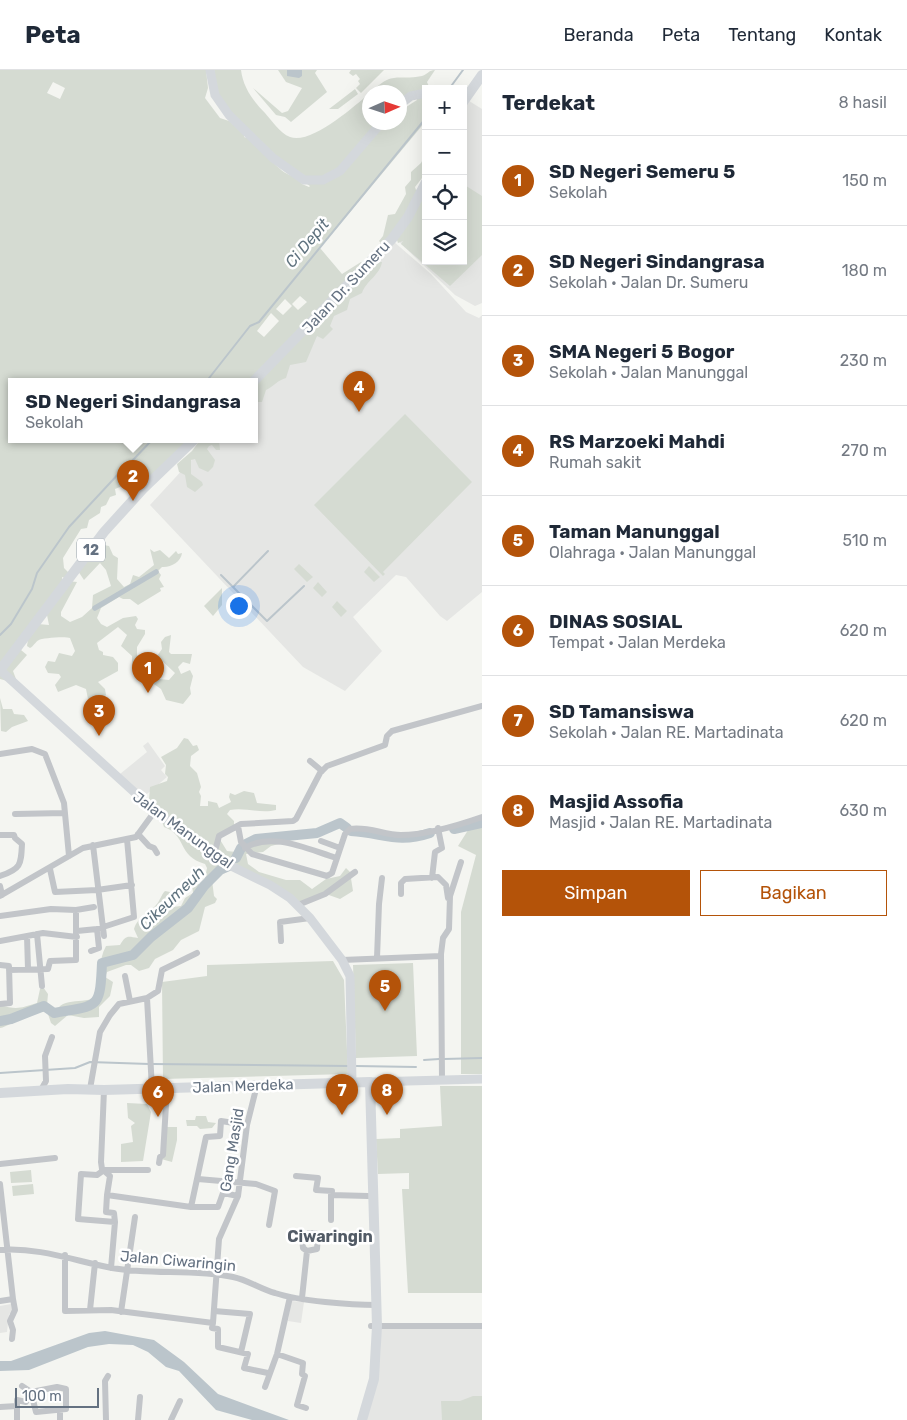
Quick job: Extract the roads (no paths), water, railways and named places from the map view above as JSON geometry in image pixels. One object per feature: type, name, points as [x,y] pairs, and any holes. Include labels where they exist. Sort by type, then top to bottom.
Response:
[{"type":"main road","points":[[467,96],[482,75]]},
{"type":"main road","name":"Jalan Dr. Sumeru","points":[[257,378],[392,239],[408,217],[422,190]]},
{"type":"main road","name":"12","points":[[0,670],[104,532],[143,489],[191,443]]},
{"type":"main road","points":[[368,1082],[373,1305]]},
{"type":"main road","name":"Jalan Merdeka","points":[[0,1093],[41,1090],[152,1089],[368,1082]]},
{"type":"main road","points":[[362,1420],[374,1379],[374,1326],[368,1196],[369,1137]]},
{"type":"main road","points":[[356,1420],[369,1380],[374,1326]]},
{"type":"street","points":[[210,70],[215,95],[229,115],[273,158],[304,180],[323,180],[340,171],[375,130]]},
{"type":"street","points":[[407,99],[422,94]]},
{"type":"street","name":"Jalan Manunggal","points":[[0,670],[154,812],[225,863],[278,889],[298,905],[310,918],[342,960],[350,976],[352,1083]]},
{"type":"street","points":[[214,854],[219,836],[238,826],[293,821],[322,771],[333,763],[385,745],[387,736],[392,731],[482,706]]},
{"type":"street","points":[[0,754],[32,749],[45,754],[66,812],[69,856]]},
{"type":"street","points":[[310,761],[322,771]]},
{"type":"street","points":[[15,814],[66,812]]},
{"type":"street","points":[[0,886],[1,896],[50,869],[69,856],[93,845],[127,840],[138,834],[154,812]]},
{"type":"street","points":[[238,826],[241,842],[252,854],[322,875],[331,875],[340,848],[348,832],[364,828],[400,835],[465,823],[482,817]]},
{"type":"street","points":[[432,878],[435,852],[442,848],[438,828]]},
{"type":"street","points":[[138,834],[158,854]]},
{"type":"street","points":[[0,835],[14,835],[14,838],[22,844],[21,862],[18,867],[0,876]]},
{"type":"street","points":[[0,941],[37,934],[77,934],[134,917],[127,840]]},
{"type":"street","points":[[245,848],[253,843],[272,841],[337,858]]},
{"type":"street","points":[[321,841],[340,848]]},
{"type":"street","points":[[91,950],[99,948],[100,927],[93,845]]},
{"type":"street","points":[[449,901],[461,862]]},
{"type":"street","points":[[50,869],[55,892],[97,890],[132,885]]},
{"type":"street","points":[[298,905],[325,894],[355,872]]},
{"type":"street","points":[[401,894],[401,882],[405,879],[438,877],[446,885],[449,901],[449,929],[443,938],[441,956],[440,1065],[442,1079]]},
{"type":"street","points":[[378,958],[379,904],[382,878]]},
{"type":"street","points":[[0,916],[94,907]]},
{"type":"street","points":[[9,970],[49,968],[50,961],[76,960],[76,910]]},
{"type":"street","points":[[281,941],[280,922],[310,918]]},
{"type":"street","points":[[100,927],[104,936]]},
{"type":"street","points":[[37,934],[42,986]]},
{"type":"street","points":[[26,936],[28,969]]},
{"type":"street","points":[[90,1089],[100,1032],[110,1015],[119,1004],[147,998],[159,990],[162,970],[197,953]]},
{"type":"street","points":[[342,960],[441,956]]},
{"type":"street","points":[[0,964],[9,965],[10,1004],[0,1004]]},
{"type":"street","points":[[125,976],[130,1001]]},
{"type":"street","points":[[147,998],[152,1089],[157,1101],[166,1102]]},
{"type":"street","points":[[41,1090],[46,1082],[45,1056],[52,1037]]},
{"type":"street","points":[[368,1082],[482,1079]]},
{"type":"street","name":"Gang Masjid","points":[[241,1352],[218,1346],[218,1329],[212,1328],[215,1274],[219,1239],[238,1196],[241,1184],[247,1125],[257,1085]]},
{"type":"street","points":[[159,1163],[160,1157],[163,1155],[167,1088]]},
{"type":"street","points":[[104,1090],[101,1162],[104,1170],[110,1176],[106,1212],[114,1213],[115,1222],[111,1268]]},
{"type":"street","points":[[191,1207],[206,1137],[220,1136],[221,1121],[247,1125]]},
{"type":"street","points":[[0,1164],[55,1158]]},
{"type":"street","points":[[115,1222],[78,1219],[81,1174],[97,1175],[104,1170],[148,1170]]},
{"type":"street","points":[[296,1176],[318,1178],[316,1190],[332,1192],[331,1220]]},
{"type":"street","points":[[198,1179],[262,1185],[275,1191],[269,1225]]},
{"type":"street","points":[[0,1184],[3,1250],[15,1310],[10,1321],[13,1330],[12,1338]]},
{"type":"street","points":[[107,1195],[191,1207],[218,1207],[223,1193],[238,1196]]},
{"type":"street","points":[[331,1195],[368,1196]]},
{"type":"street","points":[[121,1312],[135,1217]]},
{"type":"street","name":"Jalan Ciwaringin","points":[[3,1250],[65,1255],[111,1268],[215,1274],[243,1279],[274,1293],[290,1297],[373,1305]]},
{"type":"street","points":[[302,1298],[307,1251]]},
{"type":"street","points":[[65,1255],[65,1311],[121,1312],[213,1323]]},
{"type":"street","points":[[90,1310],[95,1263]]},
{"type":"street","points":[[265,1387],[268,1373],[277,1354],[290,1297]]},
{"type":"street","points":[[0,1301],[13,1299]]},
{"type":"street","points":[[214,1311],[250,1314],[241,1352],[248,1354],[244,1368],[268,1373]]},
{"type":"street","points":[[374,1326],[482,1326]]},
{"type":"street","points":[[277,1354],[303,1363],[302,1374],[305,1376],[297,1404],[306,1408]]},
{"type":"street","points":[[106,1420],[105,1381],[108,1376]]},
{"type":"street","points":[[22,1386],[31,1392],[36,1412],[66,1408],[66,1388],[44,1389],[31,1392]]},
{"type":"street","points":[[18,1420],[17,1400],[26,1402],[31,1392]]},
{"type":"street","points":[[138,1420],[140,1397]]},
{"type":"street","points":[[171,1420],[180,1401]]},
{"type":"street","points":[[0,1407],[17,1406]]},
{"type":"street","points":[[60,1410],[60,1420]]},
{"type":"waterway","name":"Ci Depit","points":[[452,85],[463,70]]},
{"type":"waterway","name":"Ci Depit","points":[[209,378],[250,326],[259,322],[422,123]]},
{"type":"waterway","name":"Ci Depit","points":[[131,462],[149,443]]},
{"type":"waterway","name":"Ci Depit","points":[[0,635],[11,624],[32,589],[37,573],[69,527],[122,470]]},
{"type":"waterway","points":[[233,587],[268,551]]},
{"type":"waterway","points":[[95,608],[156,572]]},
{"type":"waterway","points":[[221,575],[267,621],[304,586]]},
{"type":"waterway","name":"Cikeumeuh","points":[[246,844],[256,839],[317,833],[340,823],[347,828]]},
{"type":"waterway","name":"Cikeumeuh","points":[[454,829],[482,823]]},
{"type":"waterway","name":"Cikeumeuh","points":[[351,831],[399,838],[430,833]]},
{"type":"waterway","name":"Cikeumeuh","points":[[236,858],[241,848]]},
{"type":"waterway","name":"Cikeumeuh","points":[[0,1021],[11,1019],[44,1006],[54,1013],[80,1009],[94,1003],[98,998],[100,990],[102,963],[133,955],[151,937],[188,908],[204,886],[220,870],[229,866]]},
{"type":"waterway","points":[[444,1059],[482,1058]]},
{"type":"waterway","points":[[424,1060],[439,1059]]},
{"type":"waterway","points":[[0,1073],[75,1068],[90,1062],[149,1064]]},
{"type":"waterway","points":[[153,1064],[349,1066]]},
{"type":"waterway","points":[[356,1066],[416,1067]]},
{"type":"place","name":"RS Marzoeki Mahdi","points":[[359,412]]},
{"type":"place","name":"SD Negeri Sindangrasa","points":[[133,501]]},
{"type":"place","name":"SD Negeri Semeru 5","points":[[148,693]]},
{"type":"place","name":"SMA Negeri 5 Bogor","points":[[99,736]]},
{"type":"place","name":"Taman Manunggal","points":[[385,1011]]},
{"type":"place","name":"SD Tamansiswa","points":[[342,1115]]},
{"type":"place","name":"Masjid Assofia","points":[[387,1115]]},
{"type":"place","name":"DINAS SOSIAL","points":[[158,1117]]},
{"type":"district","name":"Ciwaringin","points":[[330,1236]]}]
